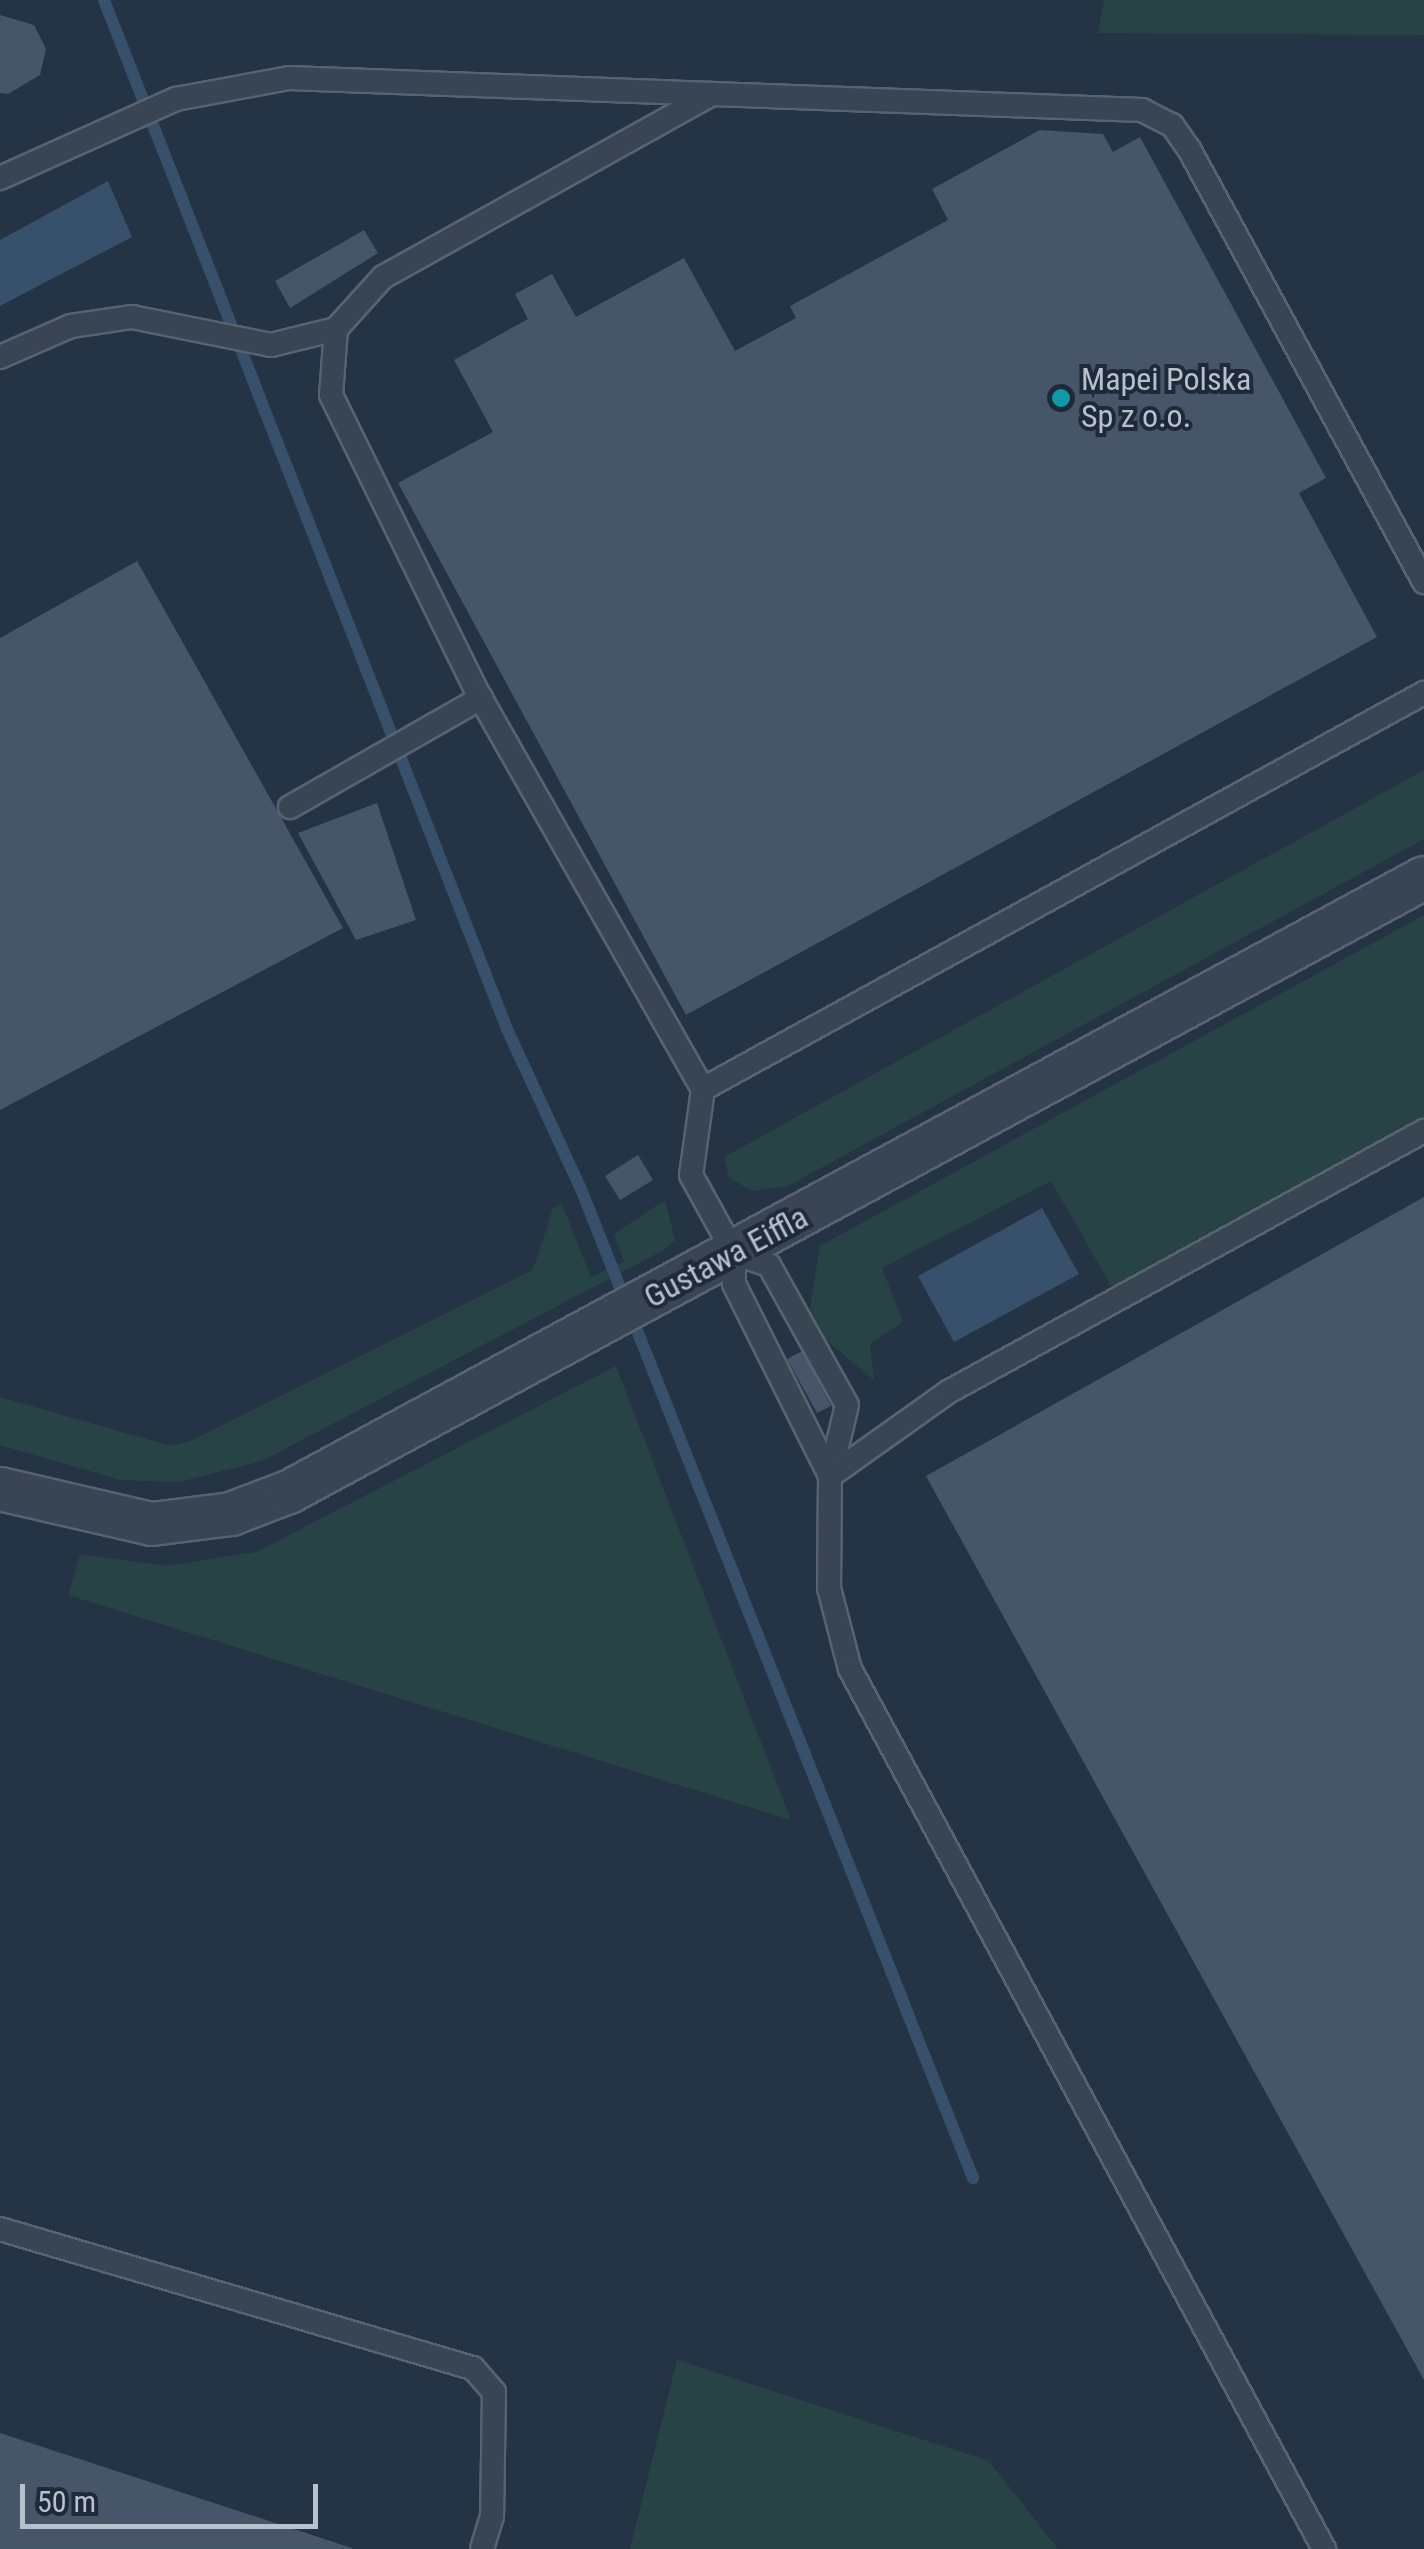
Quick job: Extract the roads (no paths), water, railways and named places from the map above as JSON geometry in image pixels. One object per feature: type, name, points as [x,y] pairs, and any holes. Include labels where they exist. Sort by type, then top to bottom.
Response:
[{"type":"street","name":"Gustawa Eiffla","points":[[0,1489],[114,1520],[185,1524],[231,1514],[352,1462],[1424,878]]},
{"type":"lane","points":[[0,178],[176,99],[289,78],[1114,106],[1172,125],[1424,582]]},
{"type":"lane","points":[[0,357],[71,326],[132,317],[271,344],[336,330],[383,278],[712,94]]},
{"type":"lane","points":[[336,330],[331,396],[481,698],[703,1088],[691,1175],[734,1252],[734,1284],[830,1476]]},
{"type":"lane","points":[[703,1088],[1424,693]]},
{"type":"lane","points":[[290,807],[481,698]]},
{"type":"lane","points":[[830,1476],[948,1392],[1424,1131]]},
{"type":"lane","points":[[734,1252],[770,1265],[847,1405],[830,1476],[828,1588],[850,1669],[1324,2549]]},
{"type":"lane","points":[[0,2229],[473,2368],[494,2392],[492,2516],[482,2549]]},
{"type":"water","points":[[108,181],[132,237],[0,306],[0,240]]},
{"type":"water","points":[[1042,1208],[1079,1274],[954,1342],[918,1276]]},
{"type":"waterway","points":[[104,0],[507,1029],[581,1189],[973,2178]]},
{"type":"place","name":"Mapei Polska Sp z o.o.","points":[[1061,398]]}]
